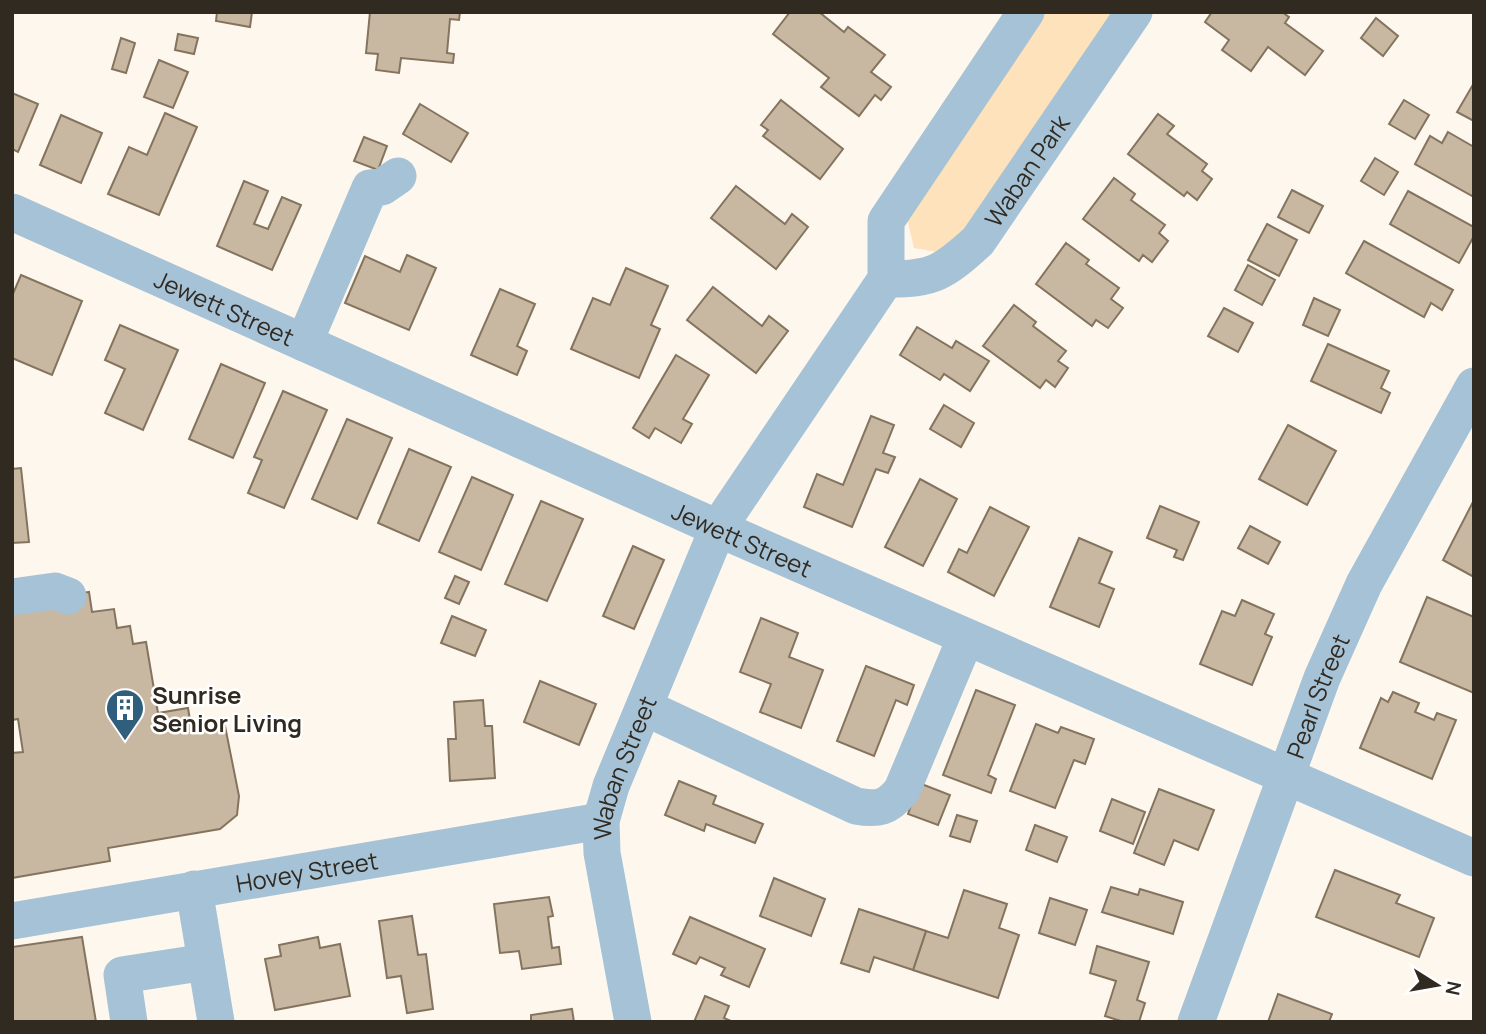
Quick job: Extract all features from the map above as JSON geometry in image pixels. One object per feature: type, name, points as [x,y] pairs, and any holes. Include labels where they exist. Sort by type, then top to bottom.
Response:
[{"type":"street","points":[[718,528],[886,279],[887,221],[1026,12]]},
{"type":"street","name":"Waban Park","points":[[886,279],[919,280],[950,266],[978,241],[1134,12]]},
{"type":"street","points":[[304,343],[370,188],[382,187],[398,176]]},
{"type":"street","name":"Jewett Street","points":[[12,212],[718,528],[1283,777],[1474,858]]},
{"type":"street","name":"Pearl Street","points":[[1196,1022],[1283,777],[1322,678],[1364,584],[1474,386]]},
{"type":"street","name":"Waban Street","points":[[633,1022],[602,853],[601,821],[611,786],[646,708],[718,528]]},
{"type":"street","points":[[12,597],[55,591],[68,596]]},
{"type":"street","points":[[646,708],[856,806],[876,810],[892,803],[902,790],[966,637]]},
{"type":"street","name":"Hovey Street","points":[[12,920],[601,821]]},
{"type":"street","points":[[194,889],[216,1022]]},
{"type":"street","points":[[129,1022],[122,975],[206,961]]},
{"type":"shaded area","points":[[1046,12],[1116,12],[949,254],[914,248],[906,214]]},
{"type":"building","points":[[217,12],[252,12],[250,27],[216,21]]},
{"type":"building","points":[[370,12],[460,12],[459,20],[450,19],[447,53],[454,54],[453,63],[401,58],[399,73],[376,70],[378,54],[366,53]]},
{"type":"building","points":[[790,12],[819,12],[844,32],[848,27],[885,55],[871,72],[891,87],[881,100],[875,95],[859,116],[821,87],[829,78],[773,34]]},
{"type":"building","points":[[1212,12],[1282,12],[1289,17],[1285,23],[1323,51],[1305,75],[1268,47],[1251,71],[1222,50],[1229,40],[1205,22]]},
{"type":"building","points":[[1376,18],[1398,36],[1383,56],[1361,38]]},
{"type":"building","points":[[178,34],[198,38],[194,54],[175,50]]},
{"type":"building","points":[[121,38],[135,43],[126,73],[112,69]]},
{"type":"building","points":[[159,60],[188,72],[173,108],[144,97]]},
{"type":"building","points":[[1474,83],[1474,121],[1457,112]]},
{"type":"building","points":[[12,93],[38,104],[18,152],[12,149]]},
{"type":"building","points":[[781,100],[843,149],[820,179],[763,136],[768,130],[761,125]]},
{"type":"building","points":[[1404,100],[1429,115],[1415,139],[1389,124]]},
{"type":"building","points":[[420,104],[468,133],[451,162],[403,134]]},
{"type":"building","points":[[165,113],[197,127],[159,215],[108,194],[129,147],[147,155]]},
{"type":"building","points":[[1158,114],[1174,126],[1167,134],[1207,164],[1202,171],[1212,179],[1197,200],[1187,192],[1184,196],[1128,154]]},
{"type":"building","points":[[61,115],[102,133],[81,183],[40,165]]},
{"type":"building","points":[[1448,132],[1474,147],[1474,197],[1415,164],[1430,136],[1442,143]]},
{"type":"building","points":[[364,137],[387,146],[378,170],[354,161]]},
{"type":"building","points":[[1375,158],[1398,172],[1384,195],[1361,181]]},
{"type":"building","points":[[1114,178],[1135,194],[1131,200],[1165,225],[1159,233],[1168,241],[1152,262],[1143,255],[1139,261],[1083,219]]},
{"type":"building","points":[[244,181],[268,191],[254,224],[268,229],[282,197],[301,205],[272,270],[217,246]]},
{"type":"building","points":[[736,186],[785,224],[792,214],[808,227],[776,269],[711,218]]},
{"type":"building","points":[[1292,190],[1323,206],[1309,233],[1278,217]]},
{"type":"building","points":[[1408,191],[1474,227],[1474,236],[1459,263],[1390,224]]},
{"type":"building","points":[[1267,224],[1297,240],[1279,276],[1248,260]]},
{"type":"building","points":[[1364,241],[1453,290],[1442,310],[1431,303],[1424,317],[1346,273]]},
{"type":"building","points":[[1066,243],[1089,260],[1086,264],[1119,288],[1111,299],[1123,308],[1108,328],[1096,320],[1092,326],[1036,284]]},
{"type":"building","points":[[407,255],[436,268],[409,330],[345,303],[365,256],[400,272]]},
{"type":"building","points":[[1248,265],[1275,280],[1262,305],[1235,290]]},
{"type":"building","points":[[626,268],[668,286],[651,325],[660,329],[639,378],[571,349],[593,298],[610,305]]},
{"type":"building","points":[[21,275],[82,301],[52,375],[12,358],[12,296]]},
{"type":"building","points":[[713,287],[762,326],[769,316],[788,331],[756,373],[687,320]]},
{"type":"building","points":[[500,289],[535,304],[517,346],[527,351],[517,375],[471,355]]},
{"type":"building","points":[[1314,298],[1340,310],[1328,336],[1303,325]]},
{"type":"building","points":[[1014,305],[1036,322],[1033,326],[1066,351],[1058,361],[1068,368],[1055,387],[1046,380],[1040,388],[983,346]]},
{"type":"building","points":[[1224,308],[1253,323],[1238,352],[1208,336]]},
{"type":"building","points":[[120,325],[178,350],[143,430],[105,413],[125,369],[105,360]]},
{"type":"building","points":[[917,327],[952,348],[956,341],[989,361],[970,391],[944,374],[940,380],[900,355]]},
{"type":"building","points":[[1328,344],[1389,371],[1381,388],[1390,393],[1381,413],[1311,381]]},
{"type":"building","points":[[676,355],[709,375],[683,419],[692,424],[681,443],[655,428],[649,438],[633,428]]},
{"type":"building","points":[[221,364],[265,383],[233,458],[189,439]]},
{"type":"building","points":[[283,391],[327,410],[284,508],[248,493],[262,460],[254,457]]},
{"type":"building","points":[[944,405],[974,423],[961,447],[930,429]]},
{"type":"building","points":[[871,416],[894,425],[883,453],[895,457],[888,473],[876,469],[852,527],[804,507],[817,474],[843,485]]},
{"type":"building","points":[[347,419],[392,438],[357,519],[312,499]]},
{"type":"building","points":[[1288,425],[1336,451],[1307,505],[1259,479]]},
{"type":"building","points":[[409,449],[451,467],[419,541],[378,523]]},
{"type":"building","points":[[21,468],[29,542],[12,543],[12,469]]},
{"type":"building","points":[[472,477],[513,495],[481,570],[439,552]]},
{"type":"building","points":[[920,479],[957,499],[923,566],[885,547]]},
{"type":"building","points":[[1474,500],[1474,577],[1443,560]]},
{"type":"building","points":[[541,501],[583,519],[547,601],[505,584]]},
{"type":"building","points":[[1160,506],[1199,522],[1183,560],[1174,557],[1177,550],[1147,538]]},
{"type":"building","points":[[990,507],[1029,527],[994,596],[948,572],[959,549],[967,553]]},
{"type":"building","points":[[1250,526],[1280,542],[1268,564],[1238,548]]},
{"type":"building","points":[[1079,538],[1112,552],[1099,583],[1114,589],[1099,627],[1050,607]]},
{"type":"building","points":[[633,546],[664,560],[634,629],[603,616]]},
{"type":"building","points":[[455,576],[469,582],[459,604],[445,598]]},
{"type":"building","name":"Sunrise Senior Living","points":[[89,592],[92,612],[114,609],[117,628],[130,626],[133,644],[146,642],[158,713],[188,708],[192,732],[225,726],[239,796],[237,815],[220,829],[108,848],[110,861],[12,878],[12,753],[23,752],[18,719],[12,720],[12,605]]},
{"type":"building","points":[[1427,597],[1474,617],[1474,693],[1400,662]]},
{"type":"building","points":[[1242,600],[1274,614],[1265,634],[1272,637],[1252,685],[1200,664],[1222,611],[1235,616]]},
{"type":"building","points":[[452,616],[486,630],[475,656],[441,643]]},
{"type":"building","points":[[761,618],[798,633],[789,657],[823,670],[801,728],[760,712],[771,684],[740,672]]},
{"type":"building","points":[[866,666],[914,685],[907,705],[896,700],[874,756],[837,741]]},
{"type":"building","points":[[540,681],[596,704],[579,745],[524,722]]},
{"type":"building","points":[[976,690],[1015,705],[988,775],[996,779],[991,793],[943,775]]},
{"type":"building","points":[[1393,692],[1419,703],[1415,712],[1434,720],[1437,713],[1456,720],[1432,779],[1360,748],[1381,698],[1388,702]]},
{"type":"building","points":[[483,700],[485,726],[492,726],[495,778],[450,781],[448,739],[456,739],[454,702]]},
{"type":"building","points":[[1036,724],[1058,733],[1061,727],[1094,739],[1085,764],[1074,760],[1055,808],[1010,791]]},
{"type":"building","points":[[679,781],[716,796],[713,804],[763,824],[755,843],[706,824],[704,831],[665,815]]},
{"type":"building","points":[[919,783],[950,795],[938,825],[908,814]]},
{"type":"building","points":[[1159,789],[1214,810],[1198,850],[1174,840],[1164,865],[1134,853]]},
{"type":"building","points":[[1112,799],[1145,812],[1133,844],[1100,831]]},
{"type":"building","points":[[957,815],[977,821],[970,842],[950,836]]},
{"type":"building","points":[[1035,825],[1067,837],[1057,862],[1026,850]]},
{"type":"building","points":[[1335,870],[1400,895],[1396,903],[1434,918],[1419,957],[1316,917]]},
{"type":"building","points":[[774,878],[825,899],[811,936],[760,916]]},
{"type":"building","points":[[1111,887],[1138,895],[1140,889],[1183,902],[1173,934],[1102,912]]},
{"type":"building","points":[[964,890],[1007,904],[999,928],[1019,935],[998,998],[913,970],[926,931],[948,938]]},
{"type":"building","points":[[549,897],[553,916],[548,917],[552,948],[559,947],[561,964],[522,969],[519,951],[500,953],[494,904]]},
{"type":"building","points":[[1050,898],[1087,910],[1075,945],[1039,933]]},
{"type":"building","points":[[859,909],[926,931],[913,970],[874,957],[869,972],[841,963]]},
{"type":"building","points":[[412,916],[418,955],[426,954],[433,1009],[407,1013],[401,976],[387,978],[379,921]]},
{"type":"building","points":[[690,917],[765,949],[749,987],[721,975],[725,968],[700,957],[696,964],[673,954]]},
{"type":"building","points":[[82,937],[96,1022],[12,1022],[12,947]]},
{"type":"building","points":[[318,937],[320,948],[340,944],[350,996],[275,1010],[265,959],[281,956],[279,945]]},
{"type":"building","points":[[1097,946],[1149,962],[1137,1000],[1145,1003],[1139,1022],[1124,1022],[1105,1016],[1116,981],[1090,973]]},
{"type":"building","points":[[1278,994],[1332,1014],[1329,1022],[1268,1022]]},
{"type":"building","points":[[705,996],[729,1006],[724,1018],[733,1022],[694,1022]]},
{"type":"building","points":[[572,1009],[574,1022],[531,1022],[531,1015]]},
{"type":"place","name":"Sunrise Senior Living","points":[[125,742]]}]
